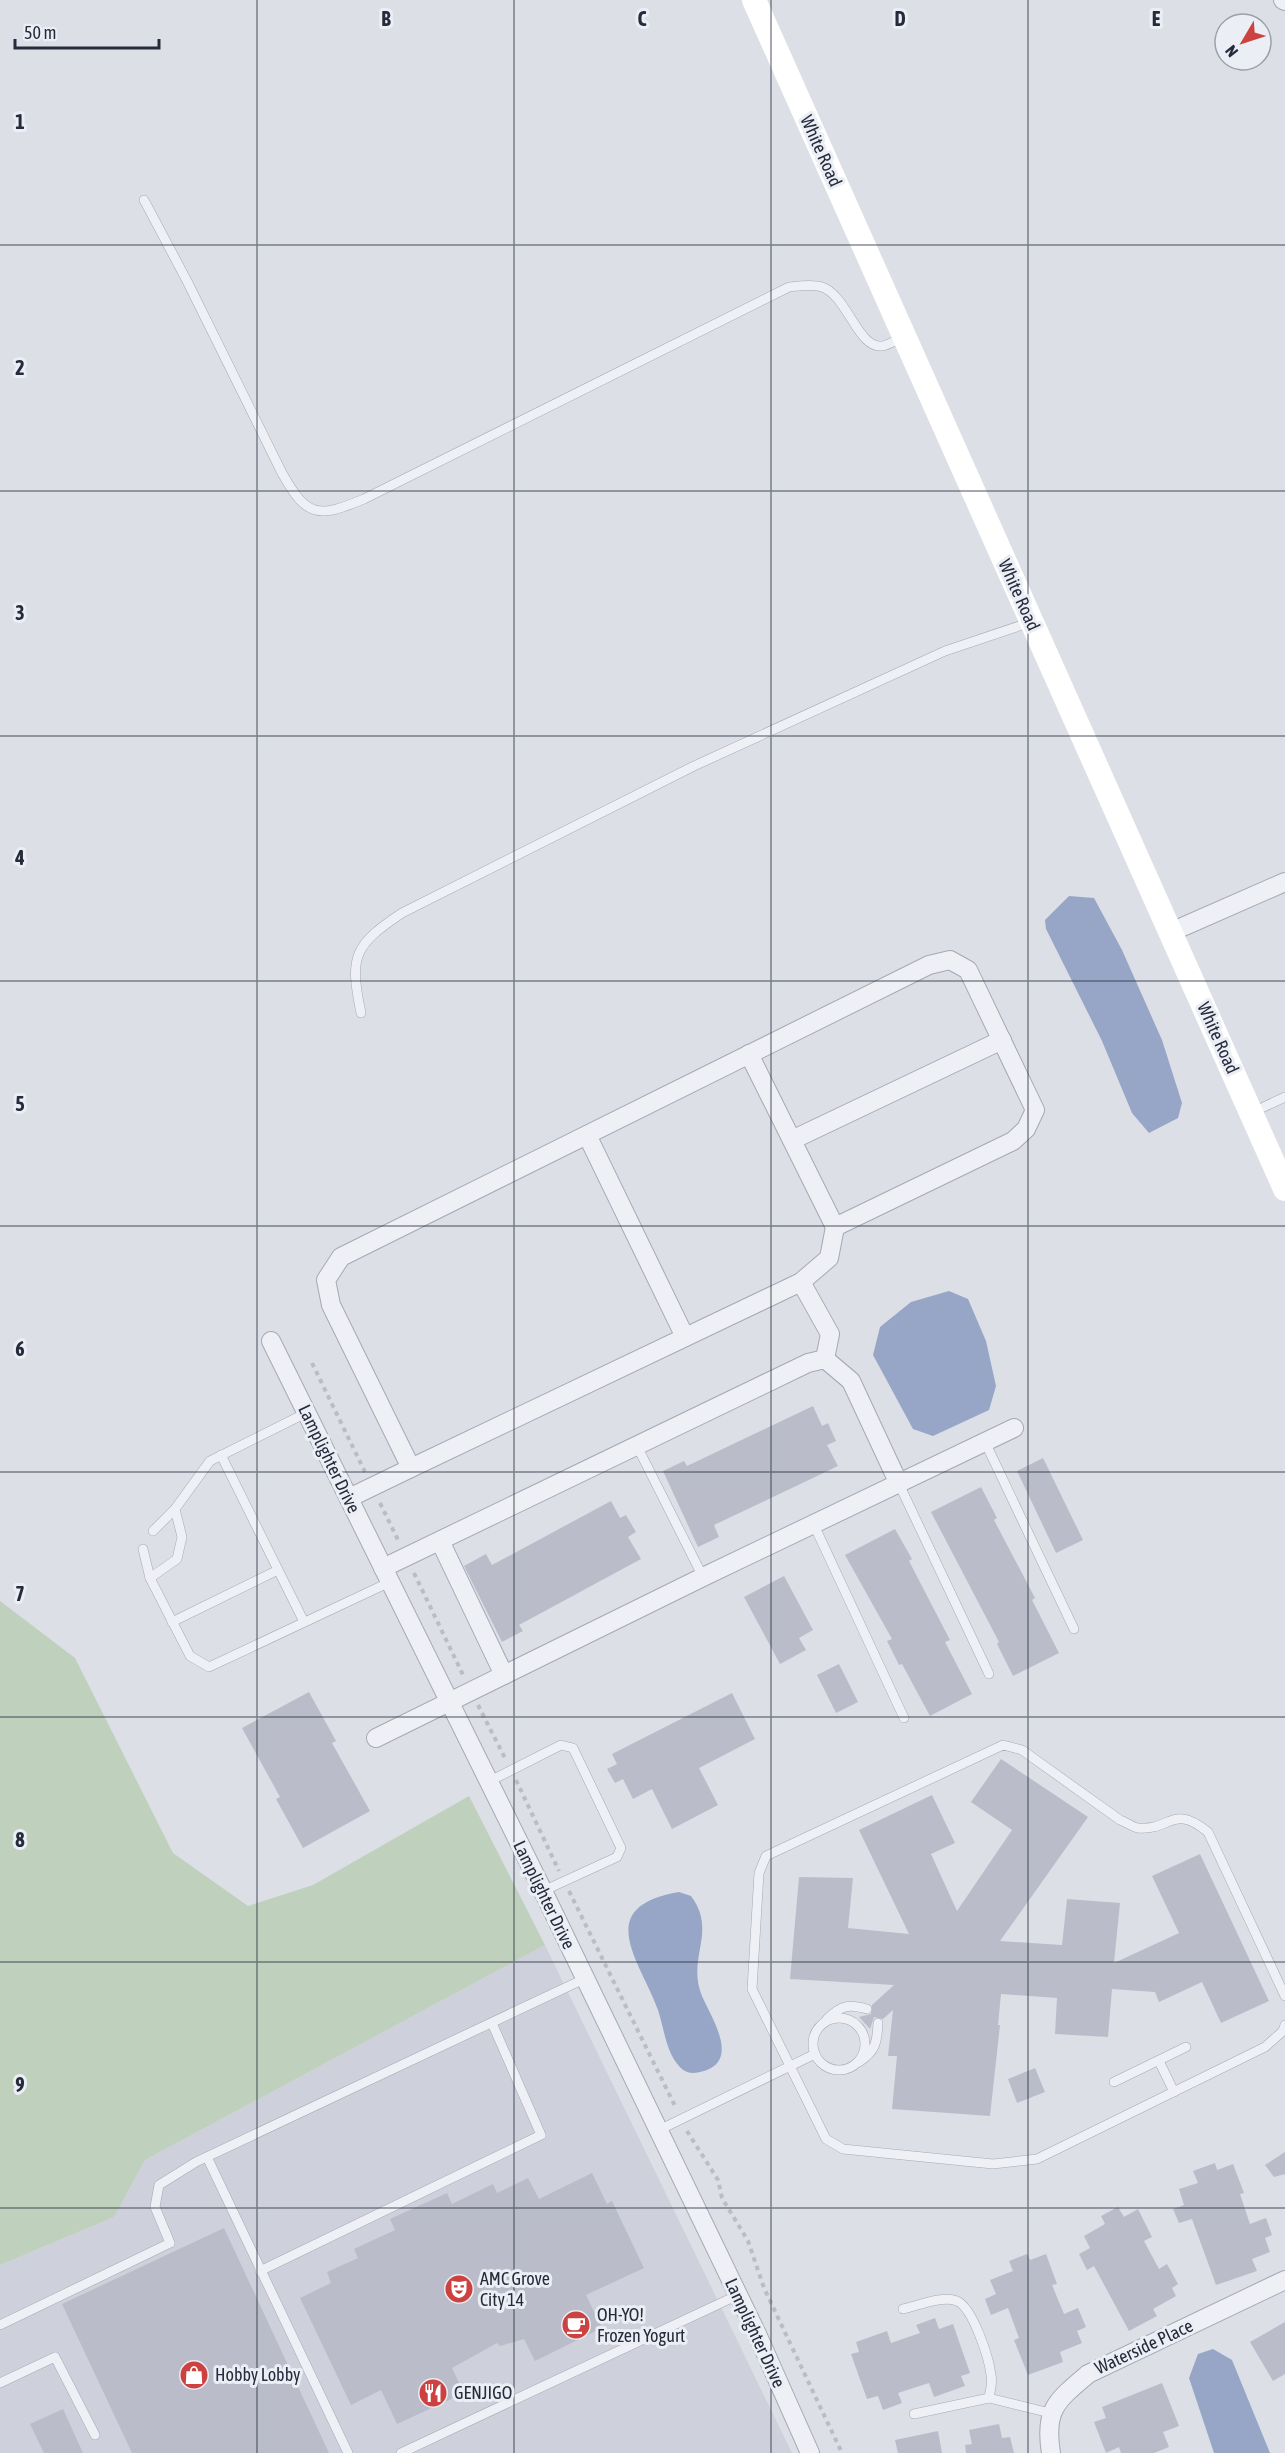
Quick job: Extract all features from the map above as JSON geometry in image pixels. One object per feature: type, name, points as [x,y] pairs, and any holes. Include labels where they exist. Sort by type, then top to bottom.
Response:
[{"type":"street","name":"White Road","points":[[754,0],[1285,1189]]},
{"type":"street","points":[[1171,932],[1285,882]]},
{"type":"street","points":[[411,1468],[331,1305],[326,1280],[341,1257],[929,965],[950,960],[968,970],[1035,1110],[1026,1129],[1013,1141],[836,1227]]},
{"type":"street","points":[[792,1140],[1002,1040]]},
{"type":"street","points":[[349,1498],[801,1282],[829,1258],[836,1227],[749,1054]]},
{"type":"street","points":[[587,1135],[685,1337]]},
{"type":"street","points":[[801,1282],[830,1334],[825,1359]]},
{"type":"street","name":"Lamplighter Drive","points":[[270,1341],[543,1891],[738,2295],[810,2453]]},
{"type":"street","points":[[387,1575],[406,1558],[808,1363],[825,1359]]},
{"type":"street","points":[[825,1359],[851,1381],[899,1484]]},
{"type":"street","points":[[376,1738],[449,1704],[702,1577],[1014,1428]]},
{"type":"street","points":[[441,1543],[504,1676]]},
{"type":"street","name":"Waterside Place","points":[[1050,2413],[1068,2391],[1088,2374],[1285,2280]]},
{"type":"street","points":[[1050,2413],[1048,2433],[1051,2453]]},
{"type":"lane","points":[[144,200],[187,280],[296,499],[316,512],[336,511],[364,499],[789,287],[821,286],[836,294],[862,336],[871,343],[881,346],[904,337]]},
{"type":"lane","points":[[361,1013],[354,981],[357,954],[372,933],[402,913],[694,766],[945,651],[1031,622]]},
{"type":"lane","points":[[1251,1113],[1285,1097]]},
{"type":"lane","points":[[153,1531],[175,1509],[210,1461],[306,1413]]},
{"type":"lane","points":[[985,1442],[1074,1629]]},
{"type":"lane","points":[[638,1446],[702,1577]]},
{"type":"lane","points":[[221,1455],[304,1622]]},
{"type":"lane","points":[[899,1484],[989,1674]]},
{"type":"lane","points":[[150,1578],[177,1559],[182,1537],[175,1509]]},
{"type":"lane","points":[[814,1525],[904,1718]]},
{"type":"lane","points":[[142,1549],[150,1578],[190,1656],[209,1666],[304,1622],[387,1575]]},
{"type":"lane","points":[[172,1622],[278,1570]]},
{"type":"lane","points":[[488,1782],[561,1745],[573,1748],[621,1848],[616,1857],[543,1891]]},
{"type":"lane","points":[[1285,1996],[1208,1832],[1194,1820],[1178,1817],[1153,1826],[1136,1828],[1120,1820],[1022,1750],[1003,1745],[766,1856],[759,1873],[752,1989],[826,2139],[843,2149],[993,2164],[1037,2159],[1265,2047],[1283,2031],[1285,2025]]},
{"type":"lane","points":[[0,2325],[170,2243],[155,2207],[159,2185],[207,2157],[584,1979]]},
{"type":"lane","points":[[867,2009],[850,2004],[842,2006],[824,2022],[814,2036],[815,2054],[819,2062],[834,2070],[842,2070],[872,2054],[877,2044],[878,2023]]},
{"type":"lane","points":[[824,2022],[842,2017],[858,2025],[865,2040],[862,2057],[857,2063]]},
{"type":"lane","points":[[260,2271],[541,2135],[492,2023]]},
{"type":"lane","points":[[1114,2082],[1186,2047]]},
{"type":"lane","points":[[659,2130],[815,2054]]},
{"type":"lane","points":[[1159,2061],[1174,2092]]},
{"type":"lane","points":[[207,2157],[348,2453]]},
{"type":"lane","points":[[401,2453],[738,2295]]},
{"type":"lane","points":[[903,2309],[946,2299],[958,2301],[967,2309],[976,2326],[992,2376],[989,2398]]},
{"type":"lane","points":[[0,2383],[56,2357],[95,2435]]},
{"type":"lane","points":[[915,2414],[989,2398],[1050,2413]]},
{"type":"path","points":[[312,1363],[681,2119],[696,2149],[718,2180],[722,2198],[748,2241],[773,2308],[792,2343],[842,2453]]},
{"type":"shaded area","points":[[545,1945],[792,2453],[0,2453],[0,2265],[114,2217],[145,2160]]},
{"type":"green space","points":[[0,1601],[75,1658],[173,1853],[248,1906],[313,1885],[469,1796],[545,1945],[145,2160],[114,2217],[0,2265]]},
{"type":"water","points":[[1069,896],[1094,898],[1122,950],[1162,1040],[1182,1103],[1178,1118],[1149,1133],[1132,1113],[1102,1041],[1046,929],[1045,920]]},
{"type":"water","points":[[949,1291],[968,1299],[986,1341],[996,1386],[989,1410],[933,1436],[913,1429],[873,1355],[880,1327],[911,1302]]},
{"type":"water","points":[[679,1892],[691,1896],[699,1909],[702,1933],[697,1969],[698,1982],[717,2028],[722,2050],[719,2060],[713,2067],[694,2073],[686,2072],[681,2068],[671,2054],[658,2010],[629,1939],[629,1923],[636,1910],[652,1899]]},
{"type":"water","points":[[1213,2349],[1232,2360],[1270,2453],[1214,2453],[1189,2378],[1198,2354]]},
{"type":"building","points":[[813,1406],[822,1426],[828,1423],[836,1441],[827,1445],[838,1466],[714,1525],[719,1537],[698,1547],[663,1471],[684,1461],[687,1466]]},
{"type":"building","points":[[1043,1458],[1083,1540],[1056,1553],[1017,1471]]},
{"type":"building","points":[[981,1487],[997,1518],[994,1520],[1035,1598],[1032,1600],[1059,1653],[1013,1676],[997,1644],[999,1642],[931,1512]]},
{"type":"building","points":[[611,1501],[620,1518],[626,1515],[636,1532],[628,1537],[641,1559],[519,1625],[523,1631],[502,1642],[464,1566],[486,1554],[492,1565]]},
{"type":"building","points":[[895,1529],[912,1559],[909,1561],[950,1640],[945,1642],[972,1694],[930,1716],[902,1664],[899,1665],[887,1641],[892,1639],[845,1555]]},
{"type":"building","points":[[784,1576],[813,1630],[799,1638],[806,1650],[780,1664],[744,1597]]},
{"type":"building","points":[[839,1664],[858,1702],[836,1713],[817,1675]]},
{"type":"building","points":[[309,1692],[336,1741],[332,1743],[370,1811],[303,1848],[276,1799],[280,1797],[242,1728]]},
{"type":"building","points":[[732,1693],[755,1739],[699,1768],[718,1805],[672,1829],[652,1789],[633,1799],[623,1779],[615,1783],[607,1769],[617,1764],[612,1754]]},
{"type":"building","points":[[1001,1759],[1088,1817],[1000,1941],[1062,1945],[1067,1899],[1120,1903],[1114,1963],[1179,1933],[1152,1876],[1200,1854],[1269,2001],[1221,2023],[1202,1982],[1159,2002],[1155,1992],[1112,1989],[1108,2037],[1055,2034],[1057,1998],[1001,1994],[990,2116],[892,2109],[897,2056],[888,2056],[893,2010],[883,2019],[874,2017],[870,2029],[859,2017],[871,2014],[872,2005],[894,1985],[790,1979],[799,1877],[853,1878],[848,1928],[909,1934],[859,1830],[932,1795],[955,1843],[931,1854],[957,1911],[1012,1830],[971,1802]]},
{"type":"building","points":[[1035,2068],[1045,2092],[1017,2103],[1008,2079]]},
{"type":"building","points":[[1285,2152],[1285,2174],[1274,2177],[1265,2165]]},
{"type":"building","points":[[1215,2163],[1217,2170],[1233,2164],[1244,2193],[1240,2194],[1250,2224],[1266,2218],[1272,2235],[1265,2238],[1270,2252],[1252,2259],[1257,2271],[1216,2285],[1192,2219],[1179,2223],[1173,2209],[1184,2205],[1179,2189],[1198,2183],[1193,2171]]},
{"type":"building","name":"AMC Grove City 14","points":[[592,2173],[607,2204],[612,2201],[644,2268],[586,2295],[602,2328],[535,2361],[524,2339],[500,2346],[497,2343],[452,2368],[464,2393],[397,2424],[381,2390],[351,2405],[300,2298],[331,2283],[327,2272],[358,2258],[354,2249],[395,2230],[390,2219],[447,2193],[452,2204],[493,2184],[497,2193],[528,2178],[539,2199]]},
{"type":"building","points":[[1118,2207],[1124,2217],[1138,2209],[1152,2237],[1144,2241],[1159,2269],[1167,2264],[1178,2284],[1172,2288],[1176,2296],[1153,2309],[1157,2316],[1129,2331],[1094,2266],[1087,2270],[1079,2254],[1090,2248],[1084,2236],[1105,2224],[1101,2216]]},
{"type":"building","name":"Hobby Lobby","points":[[224,2228],[329,2453],[132,2453],[62,2304]]},
{"type":"building","points":[[1027,2254],[1030,2260],[1046,2254],[1057,2284],[1052,2285],[1064,2314],[1078,2308],[1086,2327],[1077,2331],[1082,2343],[1060,2352],[1063,2362],[1028,2375],[1014,2340],[1019,2338],[1008,2308],[991,2315],[985,2299],[996,2294],[990,2280],[1013,2271],[1009,2261]]},
{"type":"building","points":[[935,2318],[939,2329],[953,2324],[970,2373],[961,2376],[965,2386],[934,2397],[929,2383],[898,2393],[902,2403],[883,2410],[878,2396],[867,2399],[851,2354],[859,2352],[856,2342],[887,2331],[891,2343],[920,2333],[916,2325]]},
{"type":"building","points":[[1285,2322],[1285,2374],[1273,2381],[1250,2342]]},
{"type":"building","points":[[1162,2383],[1179,2426],[1163,2432],[1169,2447],[1154,2453],[1121,2453],[1119,2447],[1106,2453],[1094,2422],[1106,2418],[1102,2407]]},
{"type":"building","points":[[63,2409],[83,2453],[44,2453],[30,2424]]},
{"type":"building","points":[[999,2424],[1002,2438],[1010,2437],[1014,2453],[966,2453],[965,2445],[972,2444],[969,2430]]},
{"type":"building","points":[[938,2431],[942,2453],[898,2453],[895,2440]]},
{"type":"place","name":"AMC Grove City 14","points":[[459,2289]]},
{"type":"place","name":"OH-YO! Frozen Yogurt","points":[[576,2325]]},
{"type":"place","name":"Hobby Lobby","points":[[194,2375]]},
{"type":"place","name":"GENJIGO","points":[[433,2393]]}]
